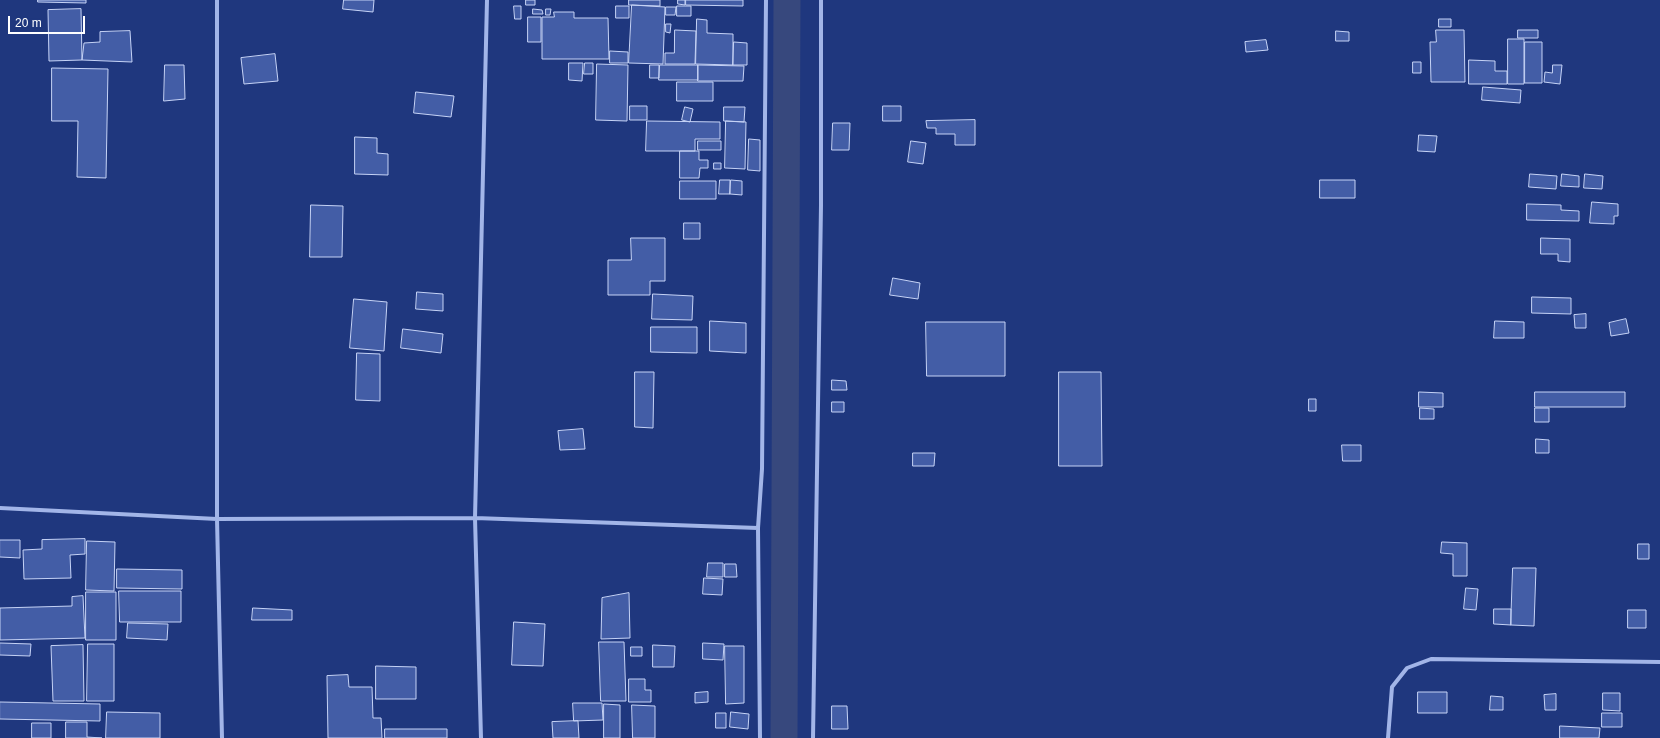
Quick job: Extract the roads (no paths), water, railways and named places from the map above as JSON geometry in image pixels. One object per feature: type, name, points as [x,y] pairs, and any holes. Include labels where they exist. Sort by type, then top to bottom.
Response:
[{"type":"street","points":[[217,0],[217,520],[222,738]]},
{"type":"street","points":[[481,738],[475,518],[487,0]]},
{"type":"street","points":[[760,738],[758,528],[762,469],[766,0]]},
{"type":"street","points":[[813,738],[821,205],[821,0]]},
{"type":"street","points":[[0,508],[217,520],[475,518],[758,528]]},
{"type":"street","points":[[1388,738],[1392,687],[1407,668],[1430,658],[1660,662]]},
{"type":"waterway","points":[[784,738],[787,0]]}]
